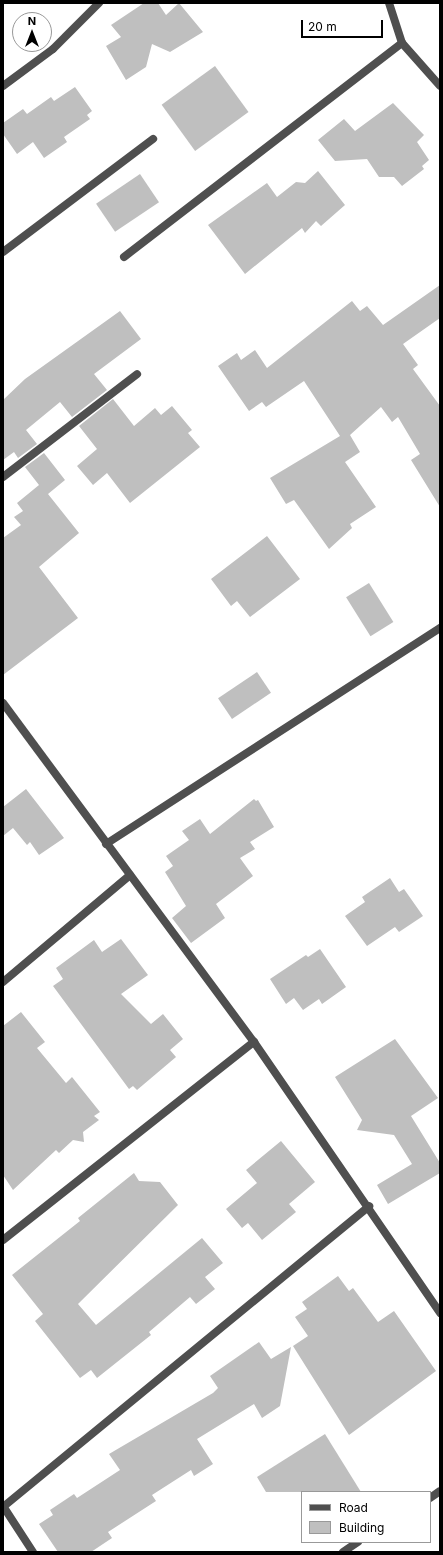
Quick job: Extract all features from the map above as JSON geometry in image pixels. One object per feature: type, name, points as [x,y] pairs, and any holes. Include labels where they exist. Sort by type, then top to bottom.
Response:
[{"type":"street","points":[[3,86],[53,49],[99,3]]},
{"type":"street","points":[[389,3],[402,42],[440,86]]},
{"type":"street","points":[[124,257],[402,42]]},
{"type":"street","points":[[3,252],[153,139]]},
{"type":"street","points":[[3,477],[137,374]]},
{"type":"street","points":[[106,844],[440,628]]},
{"type":"street","points":[[3,703],[254,1042],[369,1206],[440,1313]]},
{"type":"street","points":[[3,982],[130,875]]},
{"type":"street","points":[[3,1240],[254,1042]]},
{"type":"street","points":[[33,1552],[3,1506],[369,1206]]},
{"type":"street","points":[[431,1497],[440,1491]]},
{"type":"street","points":[[343,1552],[356,1543]]},
{"type":"building","points":[[144,3],[158,3],[166,15],[179,3],[203,32],[170,52],[152,44],[146,67],[126,80],[106,46],[121,37],[111,25]]},
{"type":"building","points":[[215,66],[249,112],[195,151],[162,105]]},
{"type":"building","points":[[75,87],[92,111],[87,115],[90,119],[64,137],[67,142],[44,158],[33,142],[17,154],[3,134],[3,123],[23,109],[27,114],[51,97],[54,101]]},
{"type":"building","points":[[393,103],[424,135],[417,142],[429,160],[422,166],[424,169],[402,186],[394,177],[379,177],[367,159],[335,161],[318,140],[344,119],[355,131]]},
{"type":"building","points":[[318,171],[345,205],[321,226],[316,221],[305,233],[302,228],[245,274],[208,225],[267,183],[277,197],[296,182],[305,183]]},
{"type":"building","points":[[140,174],[159,202],[115,232],[96,204]]},
{"type":"building","points":[[440,285],[440,318],[403,344],[418,365],[413,369],[440,406],[440,507],[411,460],[420,454],[398,417],[392,422],[381,407],[350,435],[360,452],[345,462],[376,507],[350,524],[352,528],[329,549],[294,500],[286,504],[270,478],[340,436],[304,381],[266,407],[262,402],[249,411],[218,366],[237,353],[241,360],[255,350],[267,368],[352,301],[360,311],[367,306],[383,325]]},
{"type":"building","points":[[120,311],[141,339],[94,374],[107,390],[72,417],[60,402],[26,430],[37,444],[18,458],[14,452],[3,460],[3,400],[25,379]]},
{"type":"building","points":[[113,399],[134,426],[155,408],[161,415],[172,406],[192,430],[188,433],[200,447],[130,503],[107,473],[93,485],[77,466],[97,449],[79,426]]},
{"type":"building","points":[[44,453],[65,480],[48,494],[79,533],[39,567],[78,618],[3,675],[3,538],[21,525],[14,517],[23,511],[17,503],[39,485],[25,467]]},
{"type":"building","points":[[267,536],[300,579],[250,617],[237,601],[231,606],[211,579]]},
{"type":"building","points":[[369,583],[393,622],[370,636],[346,597]]},
{"type":"building","points":[[257,672],[271,693],[232,719],[218,698]]},
{"type":"building","points":[[26,789],[64,838],[39,855],[30,842],[27,845],[13,828],[3,836],[3,807]]},
{"type":"building","points":[[254,799],[256,801],[258,800],[274,827],[250,842],[255,849],[240,858],[253,876],[216,904],[225,918],[191,943],[172,918],[186,906],[165,872],[173,866],[166,856],[189,840],[182,831],[200,819],[210,834]]},
{"type":"building","points":[[390,878],[399,892],[404,889],[423,916],[399,932],[395,927],[367,946],[345,916],[365,902],[362,897]]},
{"type":"building","points":[[121,939],[148,975],[121,994],[151,1024],[163,1014],[183,1039],[170,1050],[176,1057],[137,1090],[133,1086],[129,1089],[53,986],[63,979],[56,968],[94,940],[102,952]]},
{"type":"building","points":[[320,949],[346,987],[322,1004],[319,999],[303,1010],[294,998],[286,1004],[270,979],[306,955],[308,957]]},
{"type":"building","points":[[21,1012],[45,1042],[37,1048],[66,1083],[72,1077],[100,1112],[94,1116],[99,1120],[83,1132],[84,1142],[73,1140],[59,1153],[56,1150],[13,1190],[3,1175],[3,1026]]},
{"type":"building","points":[[395,1039],[438,1098],[411,1116],[440,1163],[440,1173],[388,1204],[377,1185],[412,1164],[394,1135],[357,1130],[362,1120],[335,1077]]},
{"type":"building","points":[[281,1141],[315,1182],[289,1204],[296,1212],[262,1240],[248,1223],[242,1228],[226,1209],[257,1183],[246,1170]]},
{"type":"building","points":[[134,1173],[139,1181],[160,1182],[178,1205],[78,1304],[96,1325],[202,1238],[223,1263],[205,1277],[215,1289],[196,1304],[190,1297],[149,1332],[151,1335],[97,1378],[91,1370],[80,1378],[35,1321],[43,1314],[12,1275],[80,1221],[78,1218]]},
{"type":"building","points":[[338,1276],[349,1291],[353,1288],[378,1322],[394,1311],[436,1371],[349,1435],[293,1346],[308,1336],[295,1317],[307,1309],[302,1302]]},
{"type":"building","points":[[259,1342],[271,1359],[291,1347],[280,1406],[262,1418],[254,1404],[197,1439],[213,1464],[194,1476],[191,1470],[152,1495],[156,1501],[108,1532],[112,1538],[91,1552],[58,1552],[39,1524],[53,1515],[50,1510],[74,1494],[77,1498],[120,1470],[109,1454],[213,1393],[218,1388],[210,1376]]},
{"type":"building","points":[[325,1434],[360,1491],[266,1492],[257,1477]]}]
